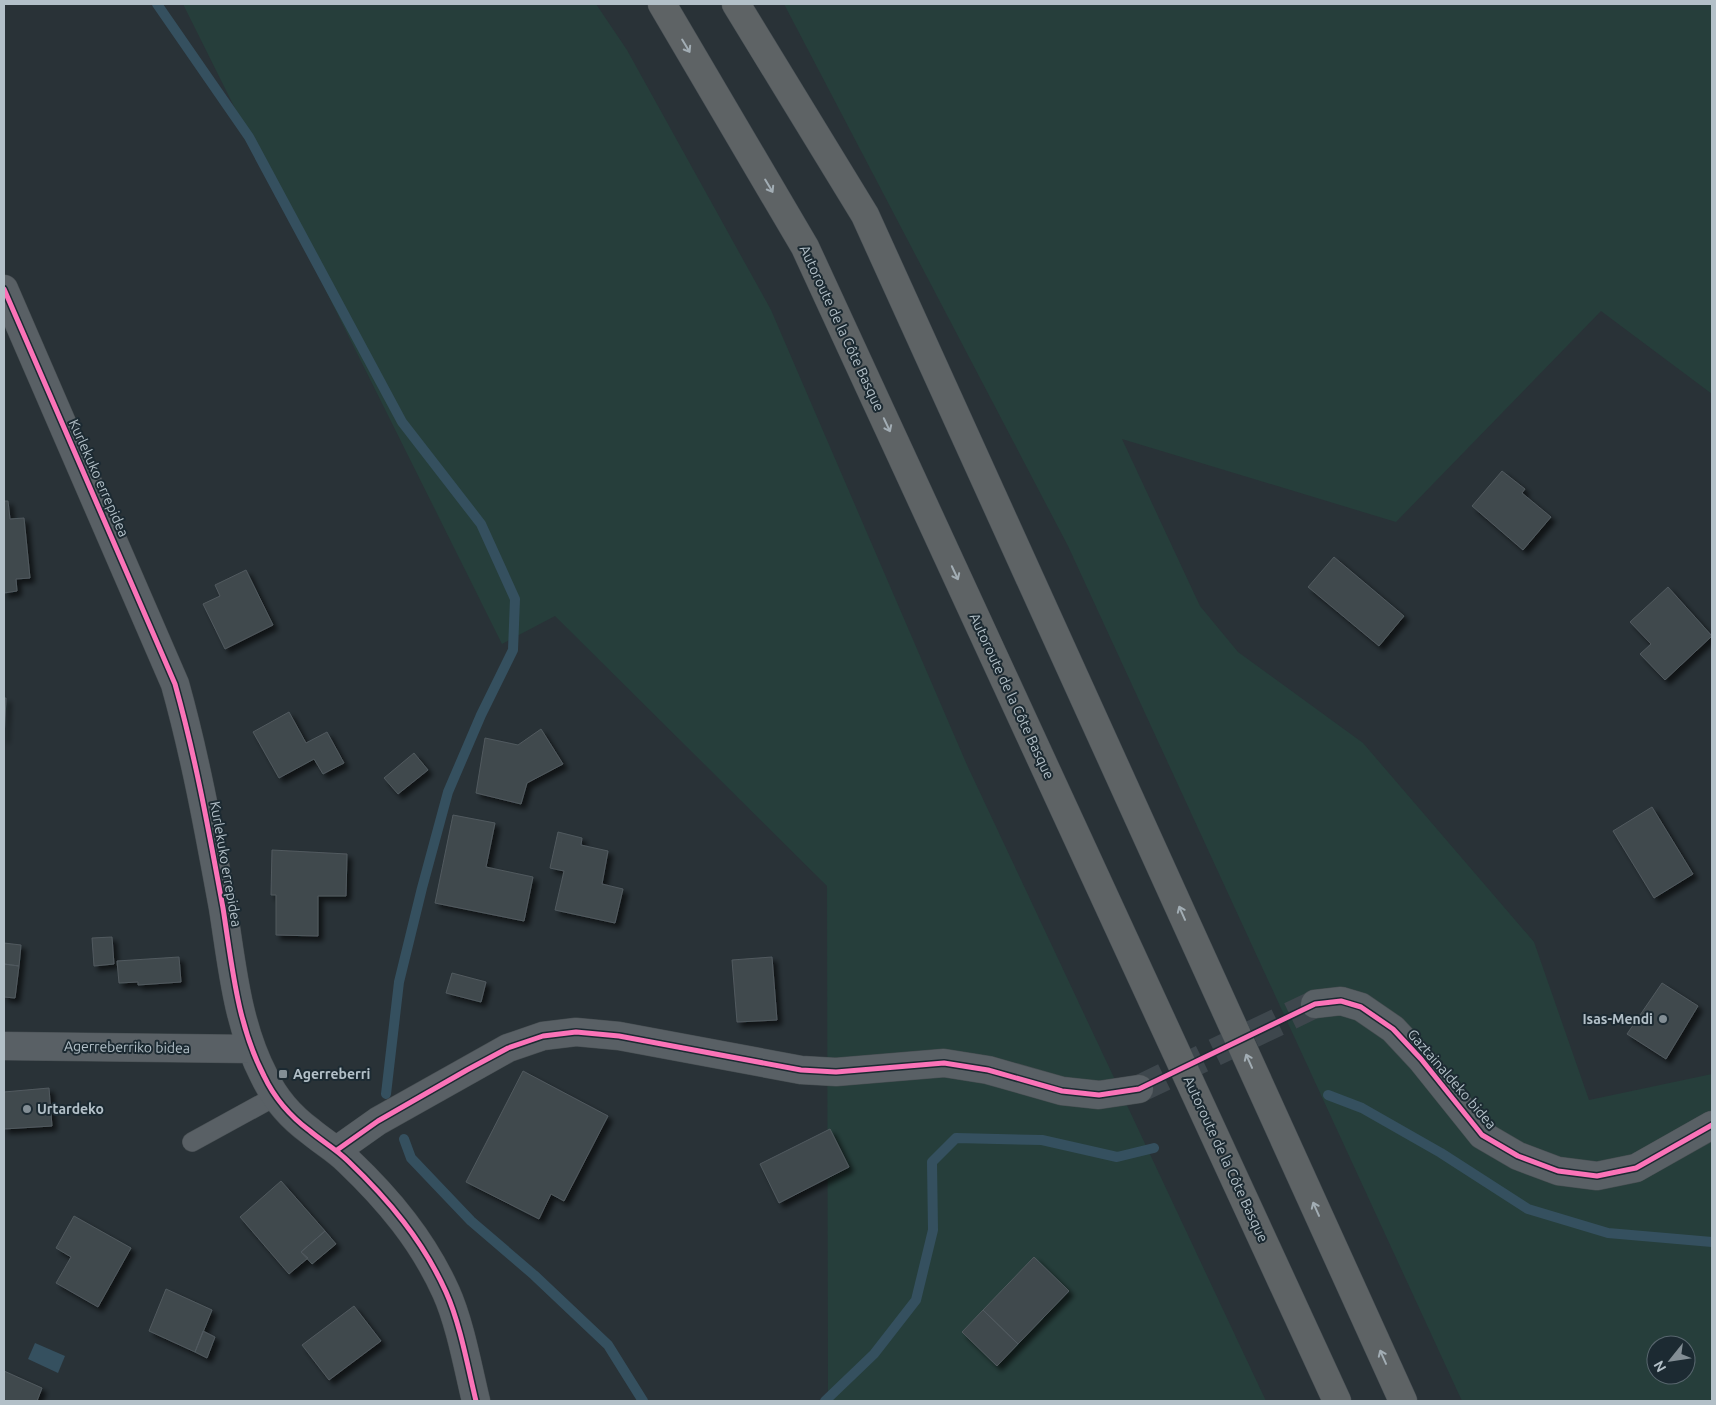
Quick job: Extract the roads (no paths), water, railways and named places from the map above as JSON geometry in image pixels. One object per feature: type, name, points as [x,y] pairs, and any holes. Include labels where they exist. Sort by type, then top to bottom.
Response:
[{"type":"highway","name":"Autoroute de la Côte Basque","points":[[662,4],[805,247],[1337,1401]]},
{"type":"highway","points":[[736,4],[865,216],[1403,1401]]},
{"type":"street","name":"Kurlekuko errepidea","points":[[4,289],[174,684],[193,748],[239,1006],[251,1049],[276,1096],[310,1132],[337,1150],[398,1212],[421,1244],[447,1294],[476,1401]]},
{"type":"street","name":"Gaztainaldeko bidea","points":[[1314,1004],[1341,1001],[1361,1007],[1393,1029],[1482,1135],[1518,1156],[1558,1171],[1597,1176],[1636,1168],[1712,1125]]},
{"type":"street","points":[[337,1150],[378,1121],[508,1048],[543,1036],[576,1032],[619,1036],[801,1070],[836,1072],[944,1063],[988,1070],[1062,1091],[1099,1095],[1139,1089]]},
{"type":"street","name":"Agerreberriko bidea","points":[[4,1046],[251,1049]]},
{"type":"lane","points":[[192,1142],[276,1096]]},
{"type":"water","points":[[35,1343],[65,1356],[58,1373],[28,1359]]},
{"type":"waterway","points":[[157,4],[249,137],[402,422],[481,524],[515,599],[513,650],[481,715],[448,792],[422,888],[399,982],[386,1094]]},
{"type":"waterway","points":[[1328,1095],[1362,1108],[1441,1153],[1528,1209],[1608,1233],[1712,1242]]},
{"type":"waterway","points":[[825,1401],[874,1354],[916,1300],[933,1230],[932,1162],[956,1138],[1042,1140],[1117,1157],[1154,1148]]},
{"type":"waterway","points":[[404,1139],[411,1158],[471,1221],[534,1275],[608,1345],[643,1401]]},
{"type":"tunnel","points":[[1139,1089],[1315,1004]]},
{"type":"place","name":"Isas-Mendi","points":[[1663,1019]]},
{"type":"place","name":"Agerreberri","points":[[283,1074]]},
{"type":"place","name":"Urtardeko","points":[[27,1109]]}]
